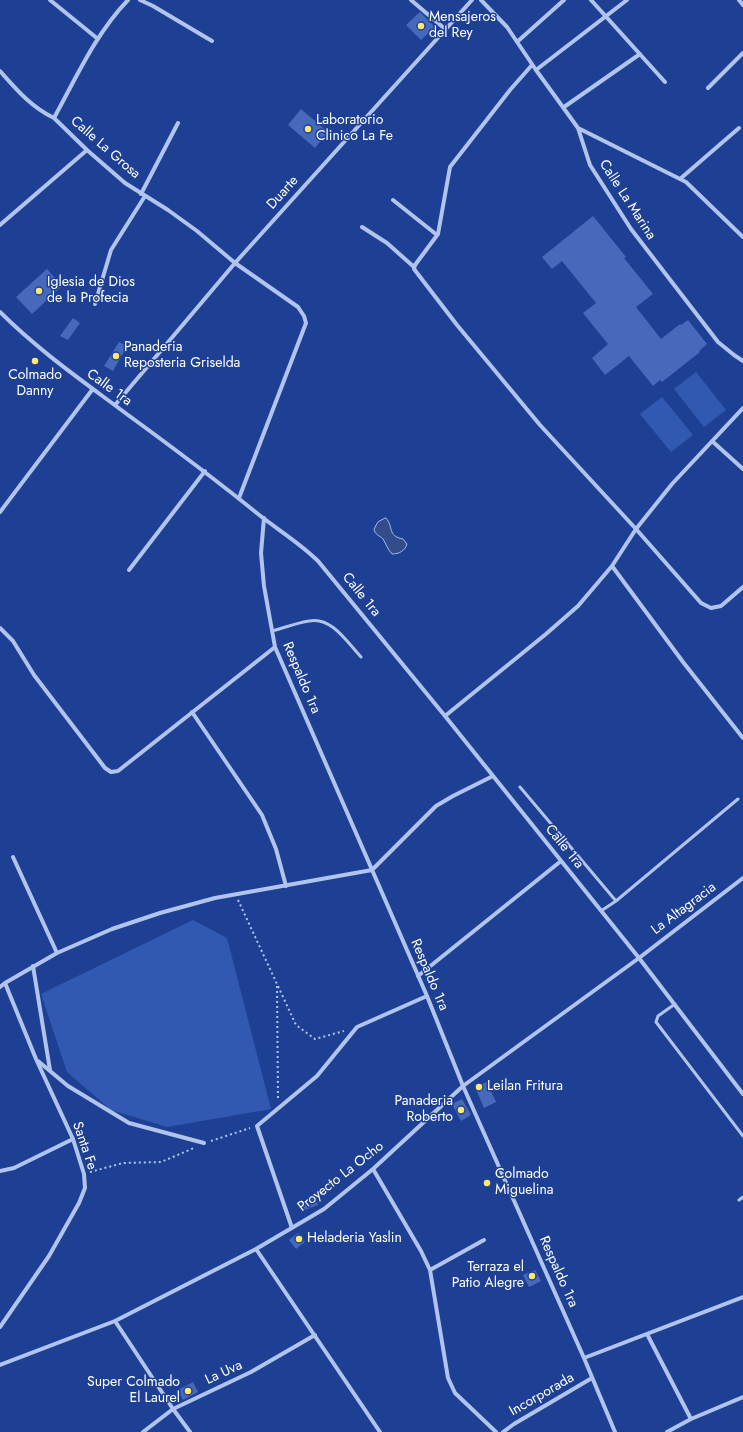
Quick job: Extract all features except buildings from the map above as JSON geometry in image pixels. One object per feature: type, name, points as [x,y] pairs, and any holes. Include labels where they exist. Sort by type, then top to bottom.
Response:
[{"type":"street","points":[[50,0],[98,39]]},
{"type":"street","name":"Calle La Grosa","points":[[128,0],[120,8],[98,39],[54,118],[125,184],[197,231],[235,263],[298,307],[304,316],[306,323],[239,498]]},
{"type":"street","points":[[140,0],[153,6],[212,41]]},
{"type":"street","points":[[411,0],[445,29]]},
{"type":"street","name":"Duarte","points":[[115,405],[235,263],[472,0]]},
{"type":"street","name":"Calle La Marina","points":[[481,0],[508,27],[532,65],[578,128],[590,165],[631,229],[718,342],[743,361]]},
{"type":"street","points":[[517,42],[564,0]]},
{"type":"street","points":[[591,0],[665,82]]},
{"type":"street","points":[[536,70],[627,0]]},
{"type":"street","points":[[739,0],[743,5]]},
{"type":"street","points":[[708,88],[743,53]]},
{"type":"street","points":[[564,107],[640,54]]},
{"type":"street","points":[[414,267],[437,235],[450,167],[510,90],[532,65]]},
{"type":"street","points":[[0,71],[31,104],[54,118]]},
{"type":"street","points":[[95,304],[111,250],[143,195],[178,123]]},
{"type":"street","points":[[578,128],[690,185],[743,237]]},
{"type":"street","points":[[680,179],[739,128]]},
{"type":"street","points":[[0,226],[87,150]]},
{"type":"street","points":[[393,200],[437,235]]},
{"type":"street","points":[[362,227],[387,243],[414,267],[457,325],[540,425],[636,529],[701,603],[711,608],[721,606],[743,586]]},
{"type":"street","name":"Calle 1ra","points":[[0,312],[23,334],[92,390],[115,405],[205,471],[308,551],[318,561],[445,716],[639,958],[743,1094]]},
{"type":"street","points":[[0,512],[92,390]]},
{"type":"street","points":[[445,716],[578,606],[612,566],[636,529],[672,484],[743,408]]},
{"type":"street","points":[[712,441],[743,469]]},
{"type":"street","points":[[129,570],[205,471]]},
{"type":"street","name":"Respaldo 1ra","points":[[264,518],[261,553],[264,586],[275,648],[427,996],[463,1086],[584,1358],[615,1432]]},
{"type":"street","points":[[612,566],[683,662],[743,738]]},
{"type":"street","points":[[0,628],[13,641],[34,675],[105,768],[110,772],[118,771],[275,648]]},
{"type":"street","points":[[192,712],[262,815],[276,849],[286,886]]},
{"type":"street","points":[[0,987],[57,953],[112,929],[160,913],[215,898],[372,870],[436,806],[493,776]]},
{"type":"street","points":[[13,857],[57,953]]},
{"type":"street","points":[[418,976],[561,861]]},
{"type":"street","name":"La Altagracia","points":[[639,958],[743,878]]},
{"type":"street","name":"Proyecto La Ocho","points":[[0,1365],[115,1321],[256,1249],[324,1209],[373,1169],[463,1086],[639,958]]},
{"type":"street","points":[[33,966],[50,1070]]},
{"type":"street","name":"Santa Fe","points":[[0,1327],[49,1256],[79,1203],[85,1188],[84,1174],[73,1139],[36,1059],[5,983]]},
{"type":"street","points":[[292,1228],[257,1126],[317,1076],[357,1027],[427,996]]},
{"type":"street","points":[[36,1059],[68,1086],[129,1123],[204,1143]]},
{"type":"street","points":[[0,1171],[14,1168],[73,1139]]},
{"type":"street","points":[[373,1169],[421,1251],[430,1270],[448,1378],[455,1393],[496,1432]]},
{"type":"street","points":[[430,1270],[484,1240]]},
{"type":"street","points":[[256,1249],[380,1432]]},
{"type":"street","points":[[584,1358],[743,1297]]},
{"type":"street","points":[[115,1321],[173,1409],[190,1432]]},
{"type":"street","name":"La Uva","points":[[143,1432],[173,1409],[251,1372],[315,1334]]},
{"type":"street","points":[[647,1334],[691,1418]]},
{"type":"street","name":"Incorporada","points":[[503,1432],[592,1378]]},
{"type":"street","points":[[667,1432],[691,1418],[743,1397]]},
{"type":"lane","points":[[272,631],[310,620],[326,623],[335,628],[361,657]]},
{"type":"lane","points":[[520,786],[616,901]]},
{"type":"lane","points":[[601,911],[616,901],[738,799]]},
{"type":"lane","points":[[675,1004],[658,1016],[656,1022],[743,1136]]},
{"type":"lane","points":[[739,1200],[743,1197]]},
{"type":"path","points":[[235,894],[296,1025],[315,1039],[357,1027]]},
{"type":"path","points":[[277,984],[278,1109]]},
{"type":"path","points":[[84,1174],[123,1163],[161,1162],[204,1143],[257,1126]]},
{"type":"shaded area","points":[[696,372],[726,410],[704,427],[674,389]]},
{"type":"shaded area","points":[[662,397],[693,435],[671,452],[640,414]]},
{"type":"shaded area","points":[[386,518],[395,536],[403,539],[407,544],[405,549],[399,553],[392,554],[383,539],[376,534],[374,529],[378,522]]},
{"type":"shaded area","points":[[193,920],[227,938],[271,1109],[167,1127],[111,1110],[67,1072],[41,994]]},
{"type":"place","name":"Mensajeros del Rey","points":[[421,26]]},
{"type":"place","name":"Laboratorio Clinico La Fe","points":[[308,129]]},
{"type":"place","name":"Iglesia de Dios de la Profecia","points":[[39,291]]},
{"type":"place","name":"Panaderia Reposteria Griselda","points":[[116,356]]},
{"type":"place","name":"Colmado Danny","points":[[35,361]]},
{"type":"place","name":"Leilan Fritura","points":[[479,1087]]},
{"type":"place","name":"Panaderia Roberto","points":[[461,1110]]},
{"type":"place","name":"Colmado Miguelina","points":[[487,1183]]},
{"type":"place","name":"Heladeria Yaslin","points":[[299,1239]]},
{"type":"place","name":"Terraza el Patio Alegre","points":[[532,1276]]},
{"type":"place","name":"Super Colmado El Laurel","points":[[188,1391]]}]
